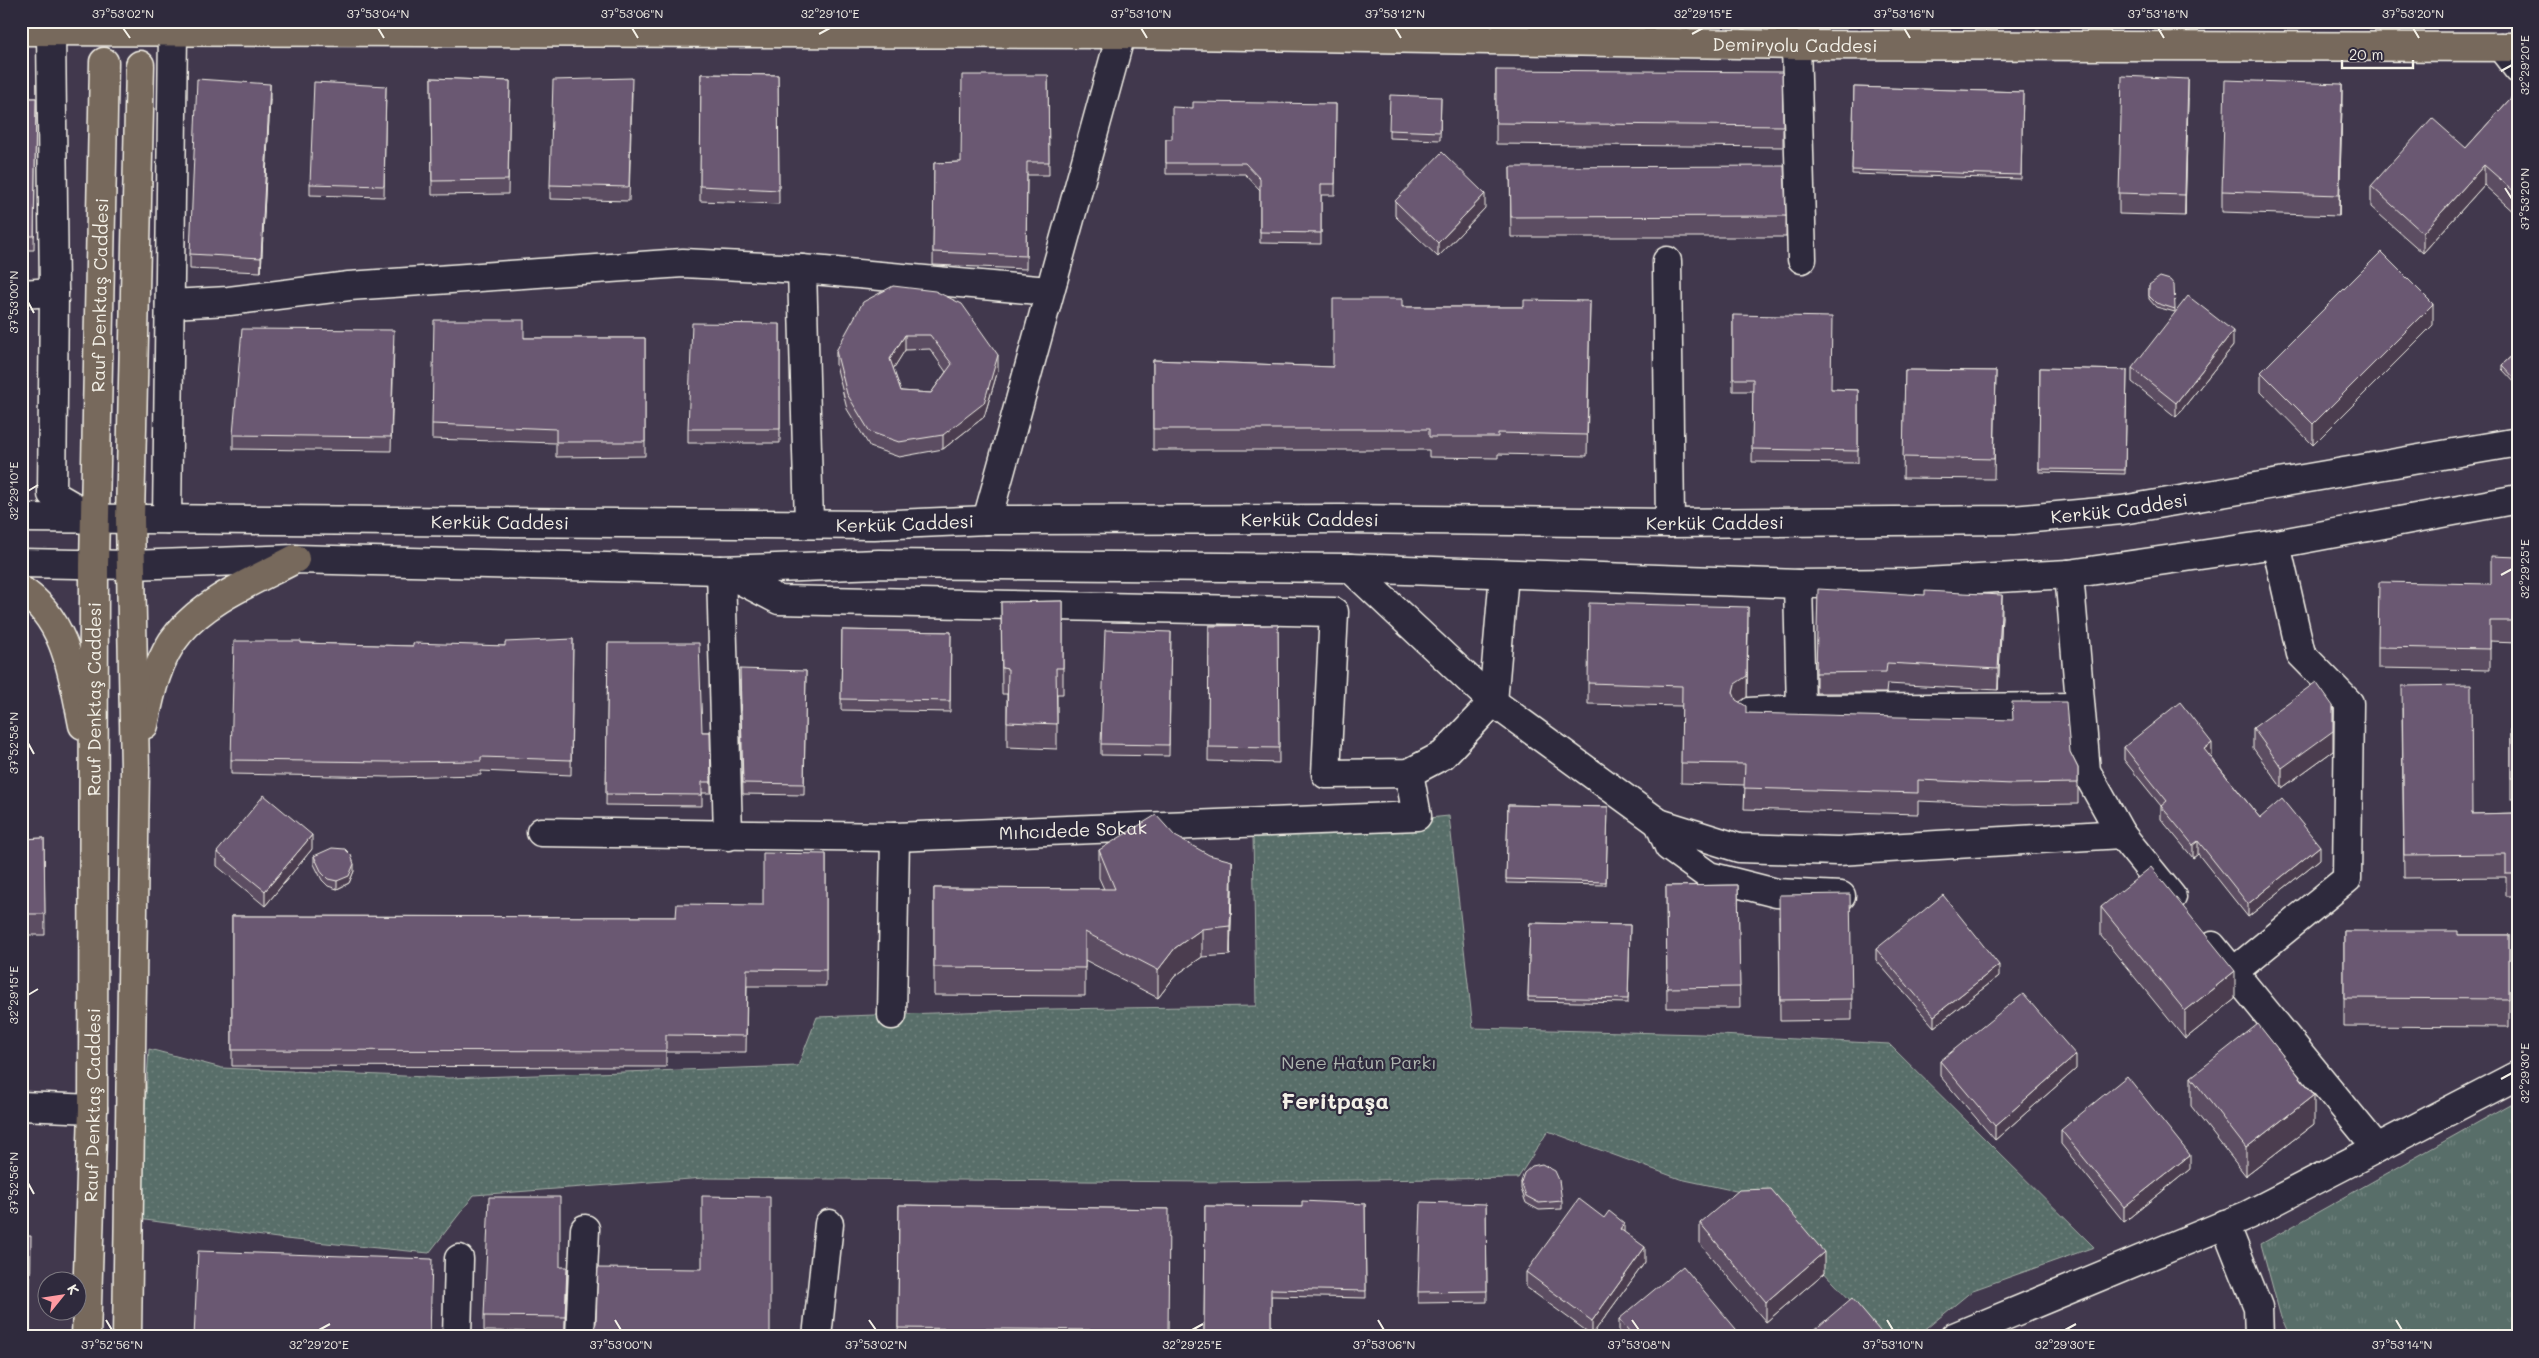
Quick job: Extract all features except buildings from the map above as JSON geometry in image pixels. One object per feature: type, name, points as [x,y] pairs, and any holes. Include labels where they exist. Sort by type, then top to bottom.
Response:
[{"type":"main road","name":"Demiryolu Caddesi","points":[[21,31],[1121,34],[1796,45],[2509,46]]},
{"type":"main road","name":"Rauf Denktaş Caddesi","points":[[86,1337],[93,1109],[94,565],[104,62]]},
{"type":"main road","name":"Rauf Denktaş Caddesi","points":[[127,1337],[134,770],[130,519],[140,65]]},
{"type":"main road","points":[[134,770],[149,699],[166,654],[178,633],[216,602],[294,560]]},
{"type":"main road","points":[[21,590],[42,607],[61,636],[78,702],[94,790]]},
{"type":"street","points":[[51,31],[54,292],[52,494],[96,520]]},
{"type":"street","points":[[167,519],[173,32]]},
{"type":"street","points":[[987,520],[1121,34]]},
{"type":"street","points":[[1796,45],[1802,259]]},
{"type":"street","points":[[2509,46],[2518,70]]},
{"type":"street","points":[[1667,260],[1670,523]]},
{"type":"street","points":[[170,304],[229,301],[349,286],[682,263],[802,269],[1049,291]]},
{"type":"street","points":[[802,269],[809,523]]},
{"type":"street","points":[[21,294],[54,292]]},
{"type":"street","name":"Kerkük Caddesi","points":[[21,518],[874,525],[987,520],[1345,519],[1670,523],[2013,520],[2122,510],[2518,442]]},
{"type":"street","points":[[21,563],[131,565],[294,560],[721,570],[880,564],[1350,568],[1798,584],[1907,583],[2069,574],[2276,544],[2518,499]]},
{"type":"street","points":[[2233,972],[2347,879],[2349,703],[2301,654],[2276,544]]},
{"type":"street","points":[[1350,568],[1493,702],[1659,823],[1738,848],[1838,851],[2121,834]]},
{"type":"street","points":[[721,570],[779,600],[1334,612],[1326,774],[1409,773],[1443,755],[1493,702],[1504,574]]},
{"type":"street","points":[[721,570],[728,836]]},
{"type":"street","points":[[2069,574],[2086,771],[2121,834],[2377,1148]]},
{"type":"street","points":[[1798,584],[1801,709]]},
{"type":"street","points":[[1749,712],[1801,709],[2080,707]]},
{"type":"street","name":"Mıhcıdede Sokak","points":[[541,832],[895,837],[1418,816],[1409,773]]},
{"type":"street","points":[[1659,823],[1669,847],[1709,876],[1776,892],[1841,896]]},
{"type":"street","points":[[892,1015],[895,837]]},
{"type":"street","points":[[1954,1337],[2248,1215],[2518,1075]]},
{"type":"street","points":[[21,1106],[93,1109]]},
{"type":"street","points":[[817,1337],[829,1224]]},
{"type":"street","points":[[2225,1224],[2258,1308],[2259,1337]]},
{"type":"street","points":[[580,1337],[585,1229]]},
{"type":"street","points":[[457,1337],[459,1260]]},
{"type":"green space","name":"Nene Hatun Parkı","points":[[1449,816],[1473,1028],[1701,1034],[1889,1044],[2094,1247],[1973,1290],[1916,1337],[1885,1337],[1750,1194],[1680,1179],[1548,1131],[1518,1178],[1210,1182],[704,1178],[474,1195],[429,1253],[285,1239],[138,1219],[149,1049],[222,1068],[449,1078],[798,1066],[817,1017],[1051,1009],[1256,1006],[1253,835]]},
{"type":"green space","points":[[2518,1100],[2518,1337],[2290,1337],[2280,1314],[2261,1244]]},
{"type":"district","name":"Feritpaşa","points":[[1335,1100]]}]
